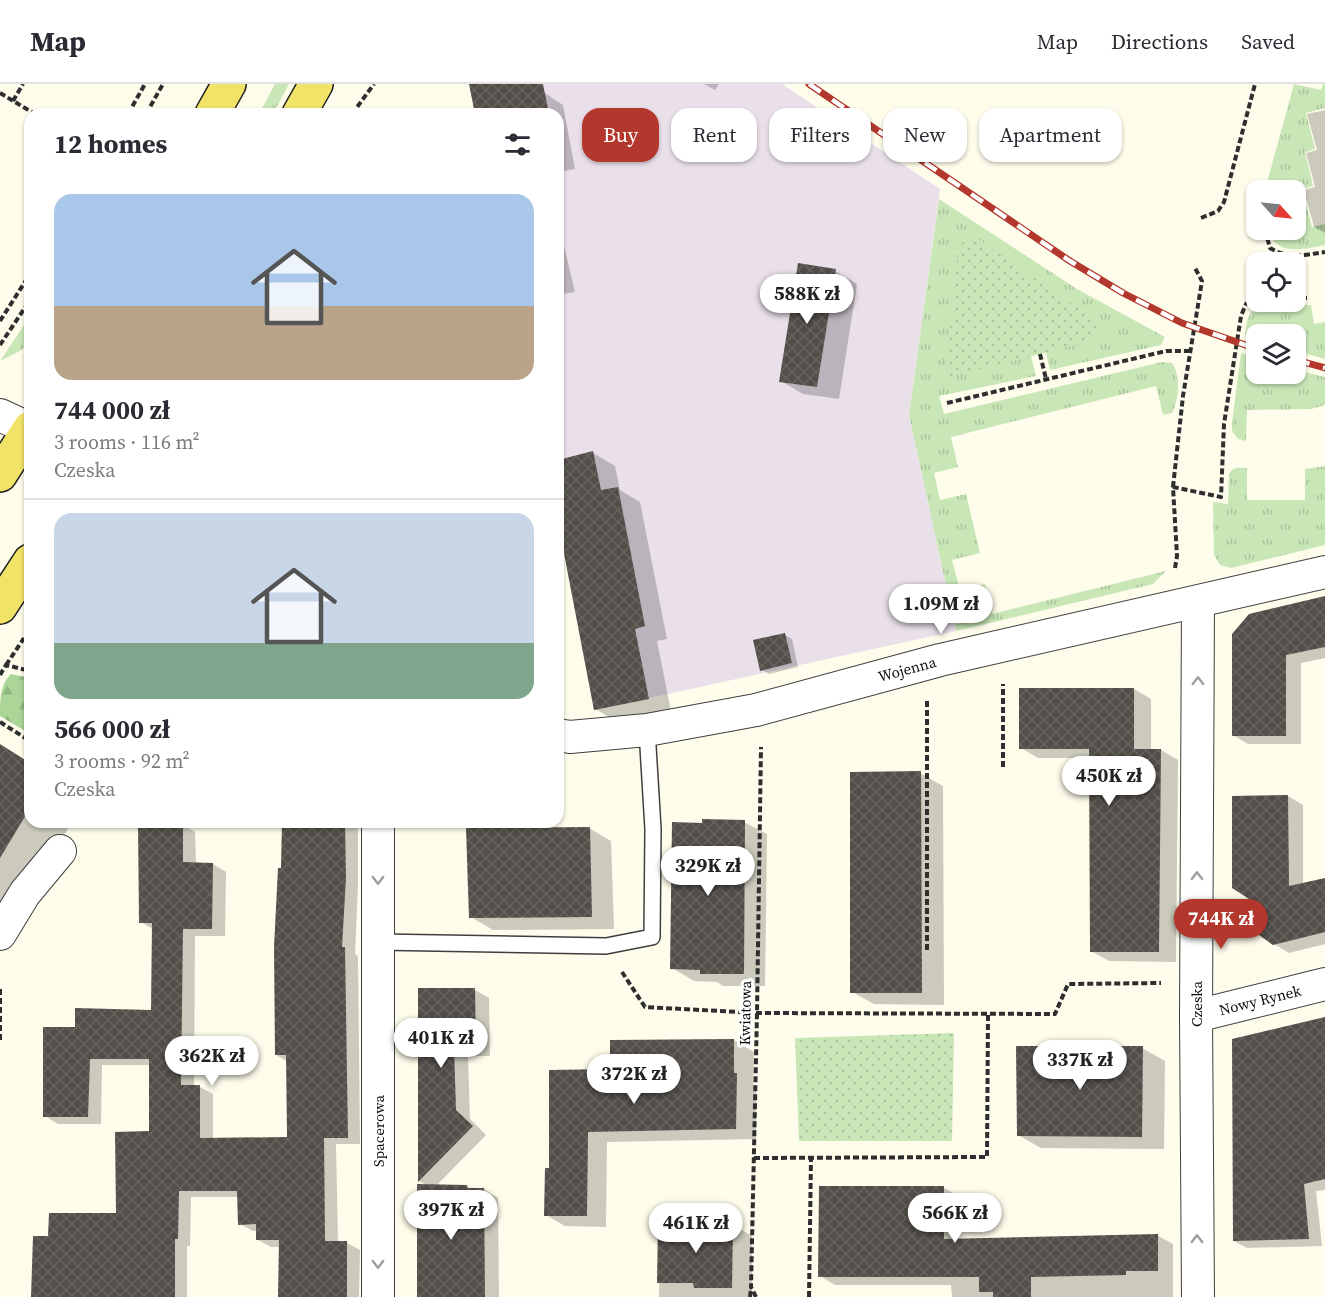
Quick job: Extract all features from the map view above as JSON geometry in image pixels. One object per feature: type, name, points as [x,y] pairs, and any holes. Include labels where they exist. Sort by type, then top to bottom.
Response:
[{"type":"main road","points":[[215,108],[229,84]]},
{"type":"main road","points":[[302,108],[316,84]]},
{"type":"main road","points":[[0,475],[24,437]]},
{"type":"main road","points":[[0,608],[24,570]]},
{"type":"street","points":[[0,415],[24,425]]},
{"type":"street","name":"Wojenna","points":[[564,736],[647,730],[756,710],[940,660],[1198,603],[1325,572]]},
{"type":"street","name":"Czeska","points":[[1198,603],[1196,1016],[1198,1297]]},
{"type":"street","name":"Spacerowa","points":[[378,828],[378,1297]]},
{"type":"street","points":[[0,934],[25,892],[60,851]]},
{"type":"street","name":"Nowy Rynek","points":[[1196,1016],[1325,984]]},
{"type":"lane","points":[[378,942],[606,946],[652,937],[653,829],[647,730]]},
{"type":"path","points":[[13,101],[23,84]]},
{"type":"path","points":[[131,108],[145,84]]},
{"type":"path","points":[[149,108],[163,84]]},
{"type":"path","points":[[357,108],[375,84]]},
{"type":"path","points":[[1201,218],[1218,211],[1224,202],[1255,84]]},
{"type":"path","points":[[0,93],[25,108]]},
{"type":"path","points":[[1268,240],[1270,248],[1280,254],[1294,256],[1325,252]]},
{"type":"path","points":[[1173,575],[1177,556],[1173,488],[1190,351],[1202,281],[1195,268]]},
{"type":"path","points":[[0,321],[24,283]]},
{"type":"path","points":[[1173,488],[1221,497],[1224,424],[1240,316],[1246,304]]},
{"type":"path","points":[[0,345],[24,309]]},
{"type":"path","points":[[947,403],[1166,351],[1190,351]]},
{"type":"path","points":[[1040,354],[1046,379]]},
{"type":"path","points":[[0,675],[24,637]]},
{"type":"path","points":[[6,665],[24,670]]},
{"type":"path","points":[[1003,767],[1004,679]]},
{"type":"path","points":[[927,697],[927,950]]},
{"type":"path","points":[[0,722],[24,737]]},
{"type":"path","name":"Kwiatowa","points":[[756,1297],[751,1287],[761,739]]},
{"type":"path","points":[[606,946],[645,1007],[757,1013],[1055,1014],[1068,984],[1172,983]]},
{"type":"path","points":[[0,988],[0,1040]]},
{"type":"path","points":[[754,1158],[987,1157],[988,1015]]},
{"type":"path","points":[[809,1297],[811,1158]]},
{"type":"path","points":[[750,1297],[751,1287]]},
{"type":"shaded area","points":[[469,84],[782,84],[818,108],[769,108],[769,162],[871,162],[871,143],[883,151],[883,162],[899,162],[940,189],[909,415],[956,631],[594,710],[564,553],[564,108],[474,108]]},
{"type":"green space","points":[[275,84],[289,84],[276,108],[262,108]]},
{"type":"green space","points":[[1294,84],[1321,90],[1325,84],[1325,108],[1306,113],[1315,149],[1305,152],[1313,186],[1306,188],[1306,180],[1268,180]]},
{"type":"green space","points":[[939,199],[1077,289],[1165,337],[1161,345],[1050,370],[1046,352],[1031,356],[1036,376],[939,396],[944,414],[1162,362],[1172,363],[1178,381],[1172,413],[1163,415],[1156,386],[951,437],[958,467],[934,473],[940,500],[966,494],[980,553],[952,560],[960,590],[985,584],[992,614],[1166,571],[1153,584],[956,631],[909,415]]},
{"type":"green space","points":[[1306,204],[1312,227],[1325,224],[1325,245],[1292,249],[1277,244],[1274,240],[1306,240]]},
{"type":"green space","points":[[976,238],[1097,321],[1094,340],[945,378],[959,244]]},
{"type":"green space","points":[[1306,305],[1311,305],[1314,324],[1325,322],[1325,359],[1306,354],[1306,324],[1246,324],[1252,312],[1306,312]]},
{"type":"green space","points":[[24,325],[24,348],[0,361]]},
{"type":"green space","points":[[1241,353],[1246,355],[1246,384],[1306,384],[1306,372],[1325,377],[1325,405],[1311,409],[1247,410],[1246,441],[1238,439],[1232,431]]},
{"type":"green space","points":[[1325,466],[1325,545],[1231,568],[1220,565],[1214,555],[1213,502],[1228,504],[1231,471],[1237,468],[1247,468],[1247,500],[1305,500],[1305,469]]},
{"type":"green space","points":[[11,674],[24,677],[24,730],[0,716],[3,688]]},
{"type":"green space","points":[[954,1033],[952,1141],[799,1141],[795,1038]]},
{"type":"building","points":[[469,84],[543,84],[548,108],[474,108]]},
{"type":"building","points":[[798,263],[836,269],[817,387],[779,382]]},
{"type":"building","points":[[593,451],[601,490],[618,487],[645,626],[635,629],[649,699],[594,710],[564,553],[564,458]]},
{"type":"building","points":[[1325,596],[1325,647],[1286,655],[1286,736],[1232,736],[1232,634],[1249,614]]},
{"type":"building","points":[[785,633],[792,663],[760,671],[753,640]]},
{"type":"building","points":[[1019,688],[1134,688],[1134,749],[1161,749],[1159,952],[1090,952],[1089,749],[1019,749]]},
{"type":"building","points":[[0,744],[24,759],[24,818],[0,858]]},
{"type":"building","points":[[921,771],[922,993],[850,993],[850,772]]},
{"type":"building","points":[[1288,795],[1289,886],[1325,878],[1325,932],[1273,945],[1249,928],[1249,899],[1232,888],[1232,796]]},
{"type":"building","points":[[702,819],[745,820],[744,974],[700,974],[700,970],[670,969],[672,822],[702,823]]},
{"type":"building","points":[[590,827],[592,917],[469,918],[466,828]]},
{"type":"building","points":[[138,828],[183,828],[183,862],[213,863],[212,929],[183,929],[181,1085],[200,1085],[200,1138],[287,1137],[286,1055],[275,1055],[274,947],[282,828],[345,828],[346,878],[342,947],[345,947],[348,1138],[324,1138],[325,1241],[347,1241],[347,1297],[278,1297],[279,1240],[256,1240],[256,1224],[238,1225],[237,1191],[179,1191],[178,1239],[175,1239],[175,1297],[31,1297],[33,1236],[48,1236],[49,1213],[116,1213],[115,1132],[149,1131],[149,1059],[90,1059],[88,1117],[43,1117],[43,1027],[75,1027],[75,1008],[151,1010],[152,923],[139,923]]},
{"type":"building","points":[[418,988],[475,988],[476,1049],[454,1048],[456,1110],[473,1126],[418,1182]]},
{"type":"building","points":[[1325,1017],[1325,1179],[1304,1184],[1309,1239],[1233,1241],[1232,1039]]},
{"type":"building","points":[[734,1039],[734,1073],[737,1073],[736,1129],[588,1132],[587,1216],[544,1216],[545,1168],[549,1168],[549,1070],[610,1069],[610,1040]]},
{"type":"building","points":[[1016,1046],[1143,1046],[1142,1137],[1017,1136]]},
{"type":"building","points":[[417,1184],[467,1185],[468,1188],[484,1188],[485,1297],[417,1297]]},
{"type":"building","points":[[819,1186],[944,1186],[944,1239],[1158,1234],[1158,1271],[1126,1271],[1126,1275],[1031,1277],[1031,1297],[993,1297],[993,1292],[979,1292],[979,1277],[818,1277]]},
{"type":"building","points":[[658,1222],[733,1223],[732,1288],[694,1288],[693,1283],[657,1283]]},
{"type":"railway","points":[[809,84],[1070,261],[1123,293],[1182,323],[1246,345]]},
{"type":"railway","points":[[1306,363],[1325,368]]}]
